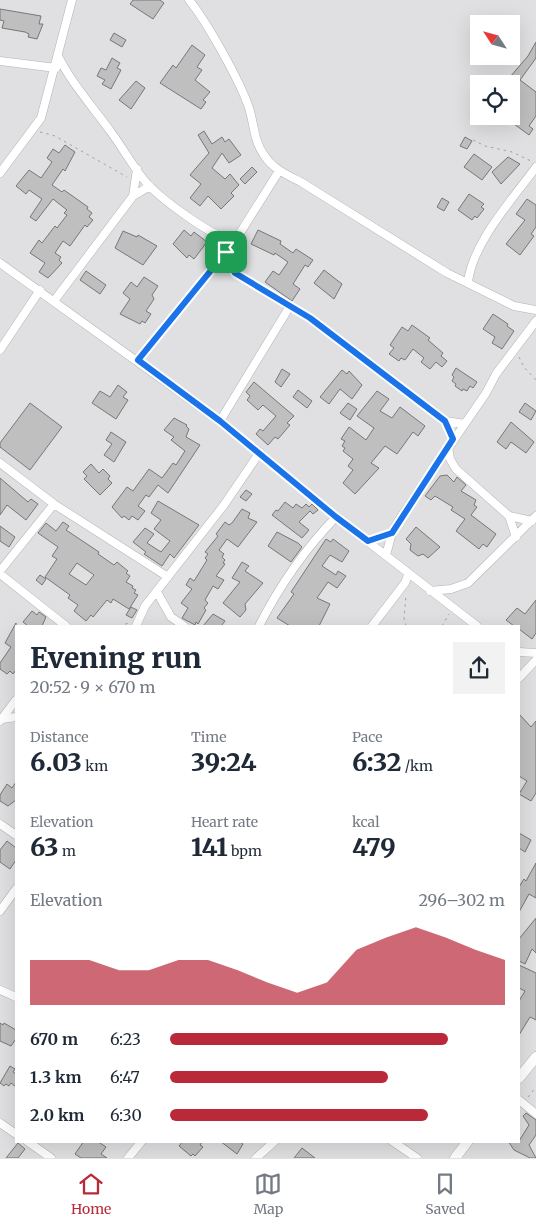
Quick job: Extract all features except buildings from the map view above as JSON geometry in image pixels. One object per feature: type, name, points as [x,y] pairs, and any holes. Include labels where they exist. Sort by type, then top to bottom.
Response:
[{"type":"main road","points":[[520,1077],[536,1057]]},
{"type":"main road","points":[[455,1158],[466,1143]]},
{"type":"street","points":[[0,173],[41,118],[72,0]]},
{"type":"street","points":[[189,0],[217,46],[249,108],[263,154],[279,171],[301,182],[447,273],[514,306],[536,310]]},
{"type":"street","points":[[58,56],[71,80],[87,98],[150,186],[209,230],[226,240],[235,241]]},
{"type":"street","points":[[0,61],[55,70],[71,80]]},
{"type":"street","points":[[468,282],[470,266],[486,235],[536,167]]},
{"type":"street","points":[[133,196],[137,169]]},
{"type":"street","points":[[138,360],[235,241],[279,171]]},
{"type":"street","points":[[54,301],[133,196],[150,186]]},
{"type":"street","points":[[226,252],[228,263],[235,273],[317,324],[445,421],[465,424]]},
{"type":"street","points":[[0,263],[138,360],[220,421],[260,452],[336,517],[386,555],[406,579],[430,591],[476,625]]},
{"type":"street","points":[[0,350],[40,290]]},
{"type":"street","points":[[220,421],[290,306]]},
{"type":"street","points":[[386,555],[392,533],[515,347],[536,321]]},
{"type":"street","points":[[445,421],[453,439]]},
{"type":"street","points":[[448,447],[450,459],[456,469],[509,516],[516,538]]},
{"type":"street","points":[[136,625],[145,606],[224,505],[260,452]]},
{"type":"street","points":[[0,463],[54,504],[168,577]]},
{"type":"street","points":[[54,504],[26,536],[0,572],[65,625]]},
{"type":"street","points":[[509,516],[534,518]]},
{"type":"street","points":[[259,625],[276,591],[296,563],[336,517]]},
{"type":"street","points":[[430,591],[451,589],[468,583],[516,538],[534,518]]},
{"type":"street","points":[[368,541],[392,533]]},
{"type":"street","points":[[373,625],[406,579]]},
{"type":"street","points":[[157,592],[171,617],[183,625]]},
{"type":"street","points":[[520,652],[536,653]]},
{"type":"street","points":[[520,677],[534,665]]},
{"type":"street","points":[[1,720],[15,701]]},
{"type":"street","points":[[1,720],[15,717]]},
{"type":"street","points":[[0,824],[15,835]]},
{"type":"street","points":[[0,911],[15,890]]},
{"type":"street","points":[[0,990],[15,997]]},
{"type":"street","points":[[521,1102],[536,1114]]},
{"type":"street","points":[[0,1122],[15,1133]]},
{"type":"street","points":[[30,1143],[51,1158]]},
{"type":"street","points":[[128,1158],[140,1143]]},
{"type":"street","points":[[256,1158],[273,1143]]},
{"type":"street","points":[[395,1143],[417,1158]]},
{"type":"path","points":[[32,132],[55,136],[136,183]]},
{"type":"path","points":[[473,140],[485,146],[512,152],[536,163]]},
{"type":"path","points":[[515,347],[524,367],[536,380]]},
{"type":"path","points":[[406,579],[406,625]]},
{"type":"path","points":[[443,625],[453,609]]},
{"type":"path","points":[[521,1102],[536,1087]]},
{"type":"route","points":[[226,252],[230,269],[235,273],[310,318],[382,375],[432,409],[445,421],[453,439],[412,499],[392,533],[368,541],[336,517],[260,452],[138,360],[226,252]]}]
